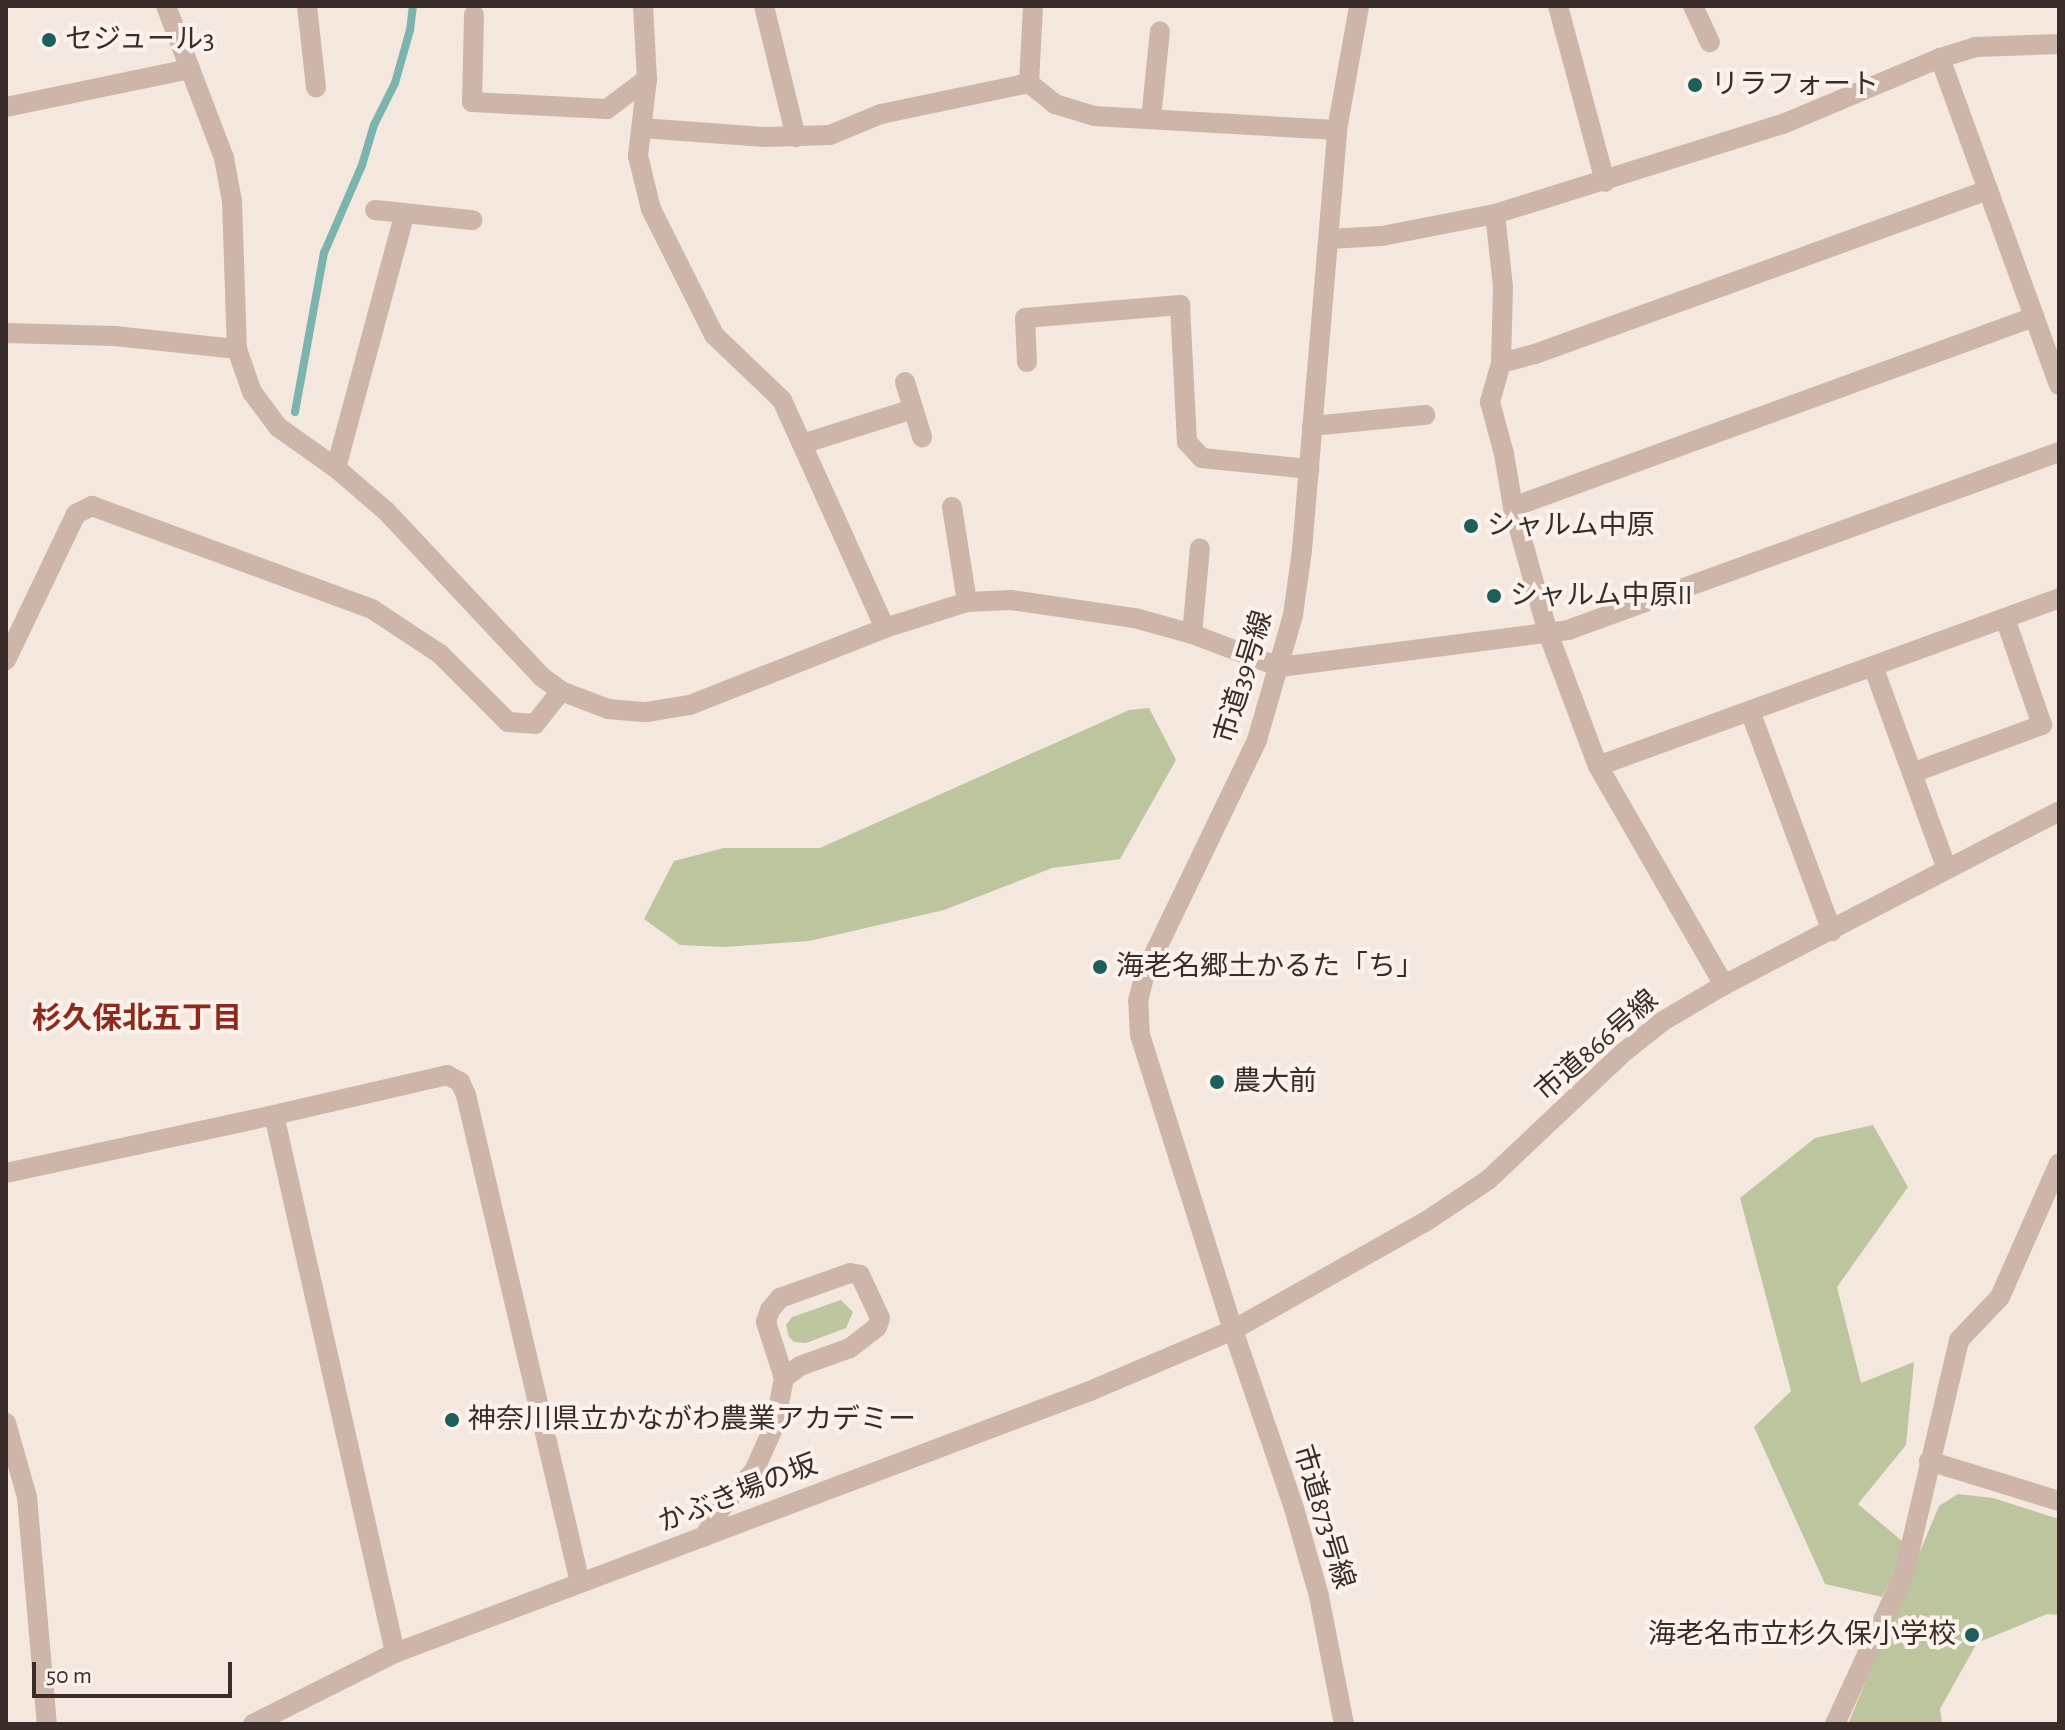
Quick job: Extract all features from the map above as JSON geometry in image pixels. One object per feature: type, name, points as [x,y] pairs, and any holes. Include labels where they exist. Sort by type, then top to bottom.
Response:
[{"type":"street","points":[[166,6],[213,122],[232,201],[237,349],[252,392],[278,427],[336,468],[386,511],[542,677],[561,691],[608,709],[646,712],[690,705],[885,628],[967,602],[1011,600],[1135,618],[1192,634],[1280,667],[1568,630],[2059,452]]},
{"type":"street","points":[[307,6],[316,88]]},
{"type":"street","points":[[643,6],[647,79],[638,156],[651,209],[714,335],[782,400],[885,628]]},
{"type":"street","points":[[764,6],[796,137]]},
{"type":"street","points":[[1029,83],[1033,6]]},
{"type":"street","name":"市道39号線","points":[[1233,1330],[1140,1035],[1138,1001],[1145,973],[1257,740],[1293,615],[1309,469],[1337,130],[1359,6]]},
{"type":"street","points":[[1558,6],[1605,182]]},
{"type":"street","points":[[1693,6],[1710,42]]},
{"type":"street","points":[[474,15],[472,102],[607,109],[647,79]]},
{"type":"street","points":[[1151,119],[1160,31]]},
{"type":"street","points":[[1329,239],[1382,236],[1495,214],[1783,124],[1940,58],[1976,47],[2059,44]]},
{"type":"street","points":[[1940,58],[2059,385]]},
{"type":"street","points":[[6,107],[190,69]]},
{"type":"street","points":[[642,128],[796,137],[830,135],[881,114],[1029,83]]},
{"type":"street","points":[[1029,83],[1055,104],[1094,116],[1337,130]]},
{"type":"street","points":[[1501,363],[1535,354],[1988,190]]},
{"type":"street","points":[[375,210],[472,220]]},
{"type":"street","points":[[336,468],[405,213]]},
{"type":"street","points":[[1495,214],[1503,287],[1501,363],[1490,402],[1504,454],[1513,507],[1548,633],[1598,766],[1724,985]]},
{"type":"street","points":[[1027,362],[1025,318],[1180,305],[1187,442],[1202,458],[1309,469]]},
{"type":"street","points":[[1513,507],[2034,317]]},
{"type":"street","points":[[6,333],[115,336],[237,349]]},
{"type":"street","points":[[905,382],[922,437]]},
{"type":"street","points":[[802,444],[913,409]]},
{"type":"street","points":[[1312,426],[1425,415]]},
{"type":"street","points":[[6,660],[76,514],[92,506],[372,609],[440,654],[508,722],[535,724],[561,691]]},
{"type":"street","points":[[952,507],[967,602]]},
{"type":"street","points":[[1192,634],[1200,548]]},
{"type":"street","points":[[1598,766],[2059,598]]},
{"type":"street","points":[[1912,773],[2042,725],[2005,618]]},
{"type":"street","points":[[1873,666],[1947,869]]},
{"type":"street","points":[[1750,711],[1832,931]]},
{"type":"street","name":"市道866号線","points":[[1233,1330],[1425,1222],[1488,1180],[1624,1052],[1663,1021],[1724,985],[2059,811]]},
{"type":"street","points":[[6,1173],[447,1075],[460,1082],[466,1095],[580,1583]]},
{"type":"street","points":[[274,1115],[395,1653]]},
{"type":"street","points":[[1835,1724],[1904,1575],[1959,1340],[2000,1297],[2059,1163]]},
{"type":"street","points":[[704,1537],[722,1507],[754,1471],[775,1424],[784,1378],[766,1322],[770,1310],[780,1298],[850,1273],[860,1275],[880,1318],[877,1327],[850,1348],[800,1366],[784,1378]]},
{"type":"street","name":"かぶき場の坂","points":[[253,1724],[395,1653],[1090,1391],[1233,1330]]},
{"type":"street","name":"市道873号線","points":[[1233,1330],[1294,1508],[1315,1581],[1344,1724]]},
{"type":"street","points":[[6,1423],[27,1497],[47,1724]]},
{"type":"street","points":[[1929,1461],[2059,1501]]},
{"type":"green space","points":[[1149,708],[1176,760],[1120,859],[1052,868],[944,910],[809,941],[723,947],[680,945],[644,919],[674,861],[724,848],[820,848],[1129,710]]},
{"type":"green space","points":[[1873,1125],[1908,1187],[1837,1287],[1861,1383],[1914,1362],[1906,1445],[1858,1504],[1908,1546],[1882,1597],[1825,1584],[1754,1427],[1791,1391],[1740,1198],[1815,1138]]},
{"type":"green space","points":[[841,1300],[853,1312],[846,1328],[806,1343],[794,1342],[789,1337],[786,1325],[792,1317]]},
{"type":"green space","name":"海老名市立杉久保小学校","points":[[1958,1494],[1993,1498],[2059,1519],[2059,1615],[2047,1614],[1977,1643],[1940,1709],[1942,1724],[1848,1724],[1939,1506]]},
{"type":"waterway","points":[[295,412],[324,253],[362,165],[374,125],[395,83],[410,30],[413,6]]},
{"type":"place","name":"セジュール3","points":[[49,40]]},
{"type":"place","name":"リラフォート","points":[[1695,85]]},
{"type":"place","name":"シャルム中原","points":[[1471,526]]},
{"type":"place","name":"シャルム中原II","points":[[1494,596]]},
{"type":"place","name":"海老名郷土かるた「ち」","points":[[1100,967]]},
{"type":"place","name":"農大前","points":[[1217,1082]]},
{"type":"place","name":"神奈川県立かながわ農業アカデミー","points":[[452,1420]]},
{"type":"place","name":"海老名市立杉久保小学校","points":[[1972,1635]]},
{"type":"district","name":"杉久保北五丁目","points":[[137,1019]]}]
